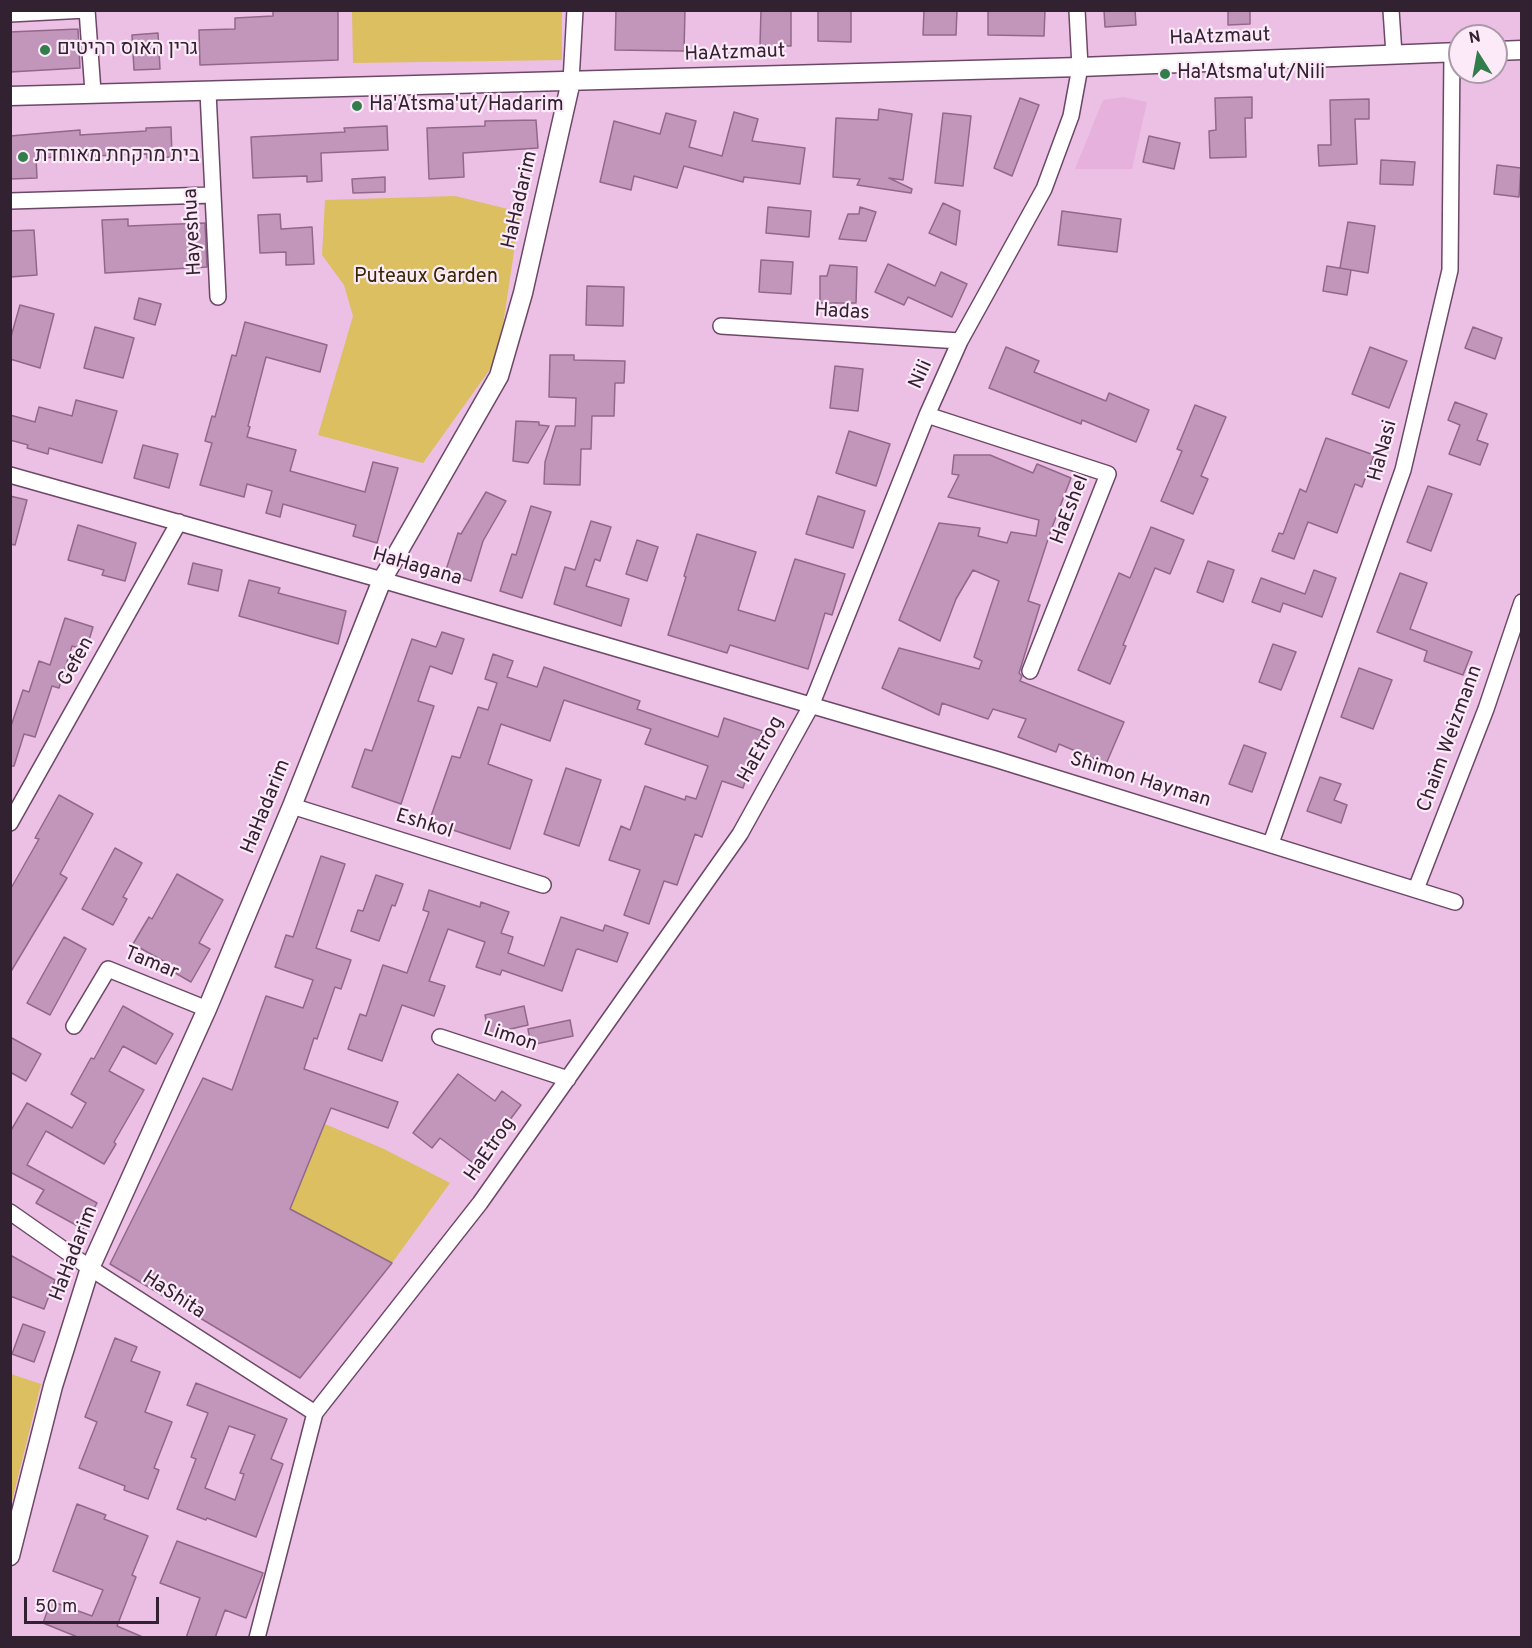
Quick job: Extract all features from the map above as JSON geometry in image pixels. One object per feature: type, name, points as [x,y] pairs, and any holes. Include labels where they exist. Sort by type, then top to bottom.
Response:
[{"type":"street","points":[[10,14],[87,10],[93,92]]},
{"type":"street","points":[[571,81],[575,10]]},
{"type":"street","name":"Nili","points":[[811,706],[927,415],[960,340],[1044,189],[1071,116],[1080,67],[1077,10]]},
{"type":"street","points":[[1391,10],[1394,54]]},
{"type":"street","name":"HaAtzmaut","points":[[10,96],[1080,67],[1448,52]]},
{"type":"street","name":"HaHadarim","points":[[10,1556],[53,1386],[90,1268],[207,1009],[292,806],[382,580],[499,376],[525,282],[571,81]]},
{"type":"street","name":"HaNasi","points":[[1271,843],[1403,470],[1450,270],[1455,84]]},
{"type":"street","name":"Hayeshua","points":[[208,92],[218,297]]},
{"type":"street","points":[[10,201],[213,195]]},
{"type":"street","name":"Hadas","points":[[721,326],[960,340]]},
{"type":"street","name":"HaEshel","points":[[927,415],[1108,474],[1030,671]]},
{"type":"street","name":"HaHagana","points":[[10,475],[382,580],[811,706]]},
{"type":"street","name":"Gefen","points":[[11,822],[179,522]]},
{"type":"street","name":"Chaim Weizmann","points":[[1416,889],[1486,709],[1521,602]]},
{"type":"street","name":"Shimon Hayman","points":[[811,706],[995,759],[1455,902]]},
{"type":"street","name":"HaEtrog","points":[[256,1638],[315,1413],[480,1203],[740,834],[811,706]]},
{"type":"street","name":"Eshkol","points":[[292,806],[543,885]]},
{"type":"street","name":"Tamar","points":[[74,1026],[108,969],[207,1009]]},
{"type":"street","name":"Limon","points":[[440,1037],[568,1079]]},
{"type":"street","name":"HaShita","points":[[10,1212],[90,1268],[315,1413]]},
{"type":"shaded area","points":[[1123,97],[1147,102],[1132,169],[1075,169],[1103,100]]},
{"type":"green space","points":[[352,11],[562,11],[562,60],[353,63]]},
{"type":"green space","name":"Puteaux Garden","points":[[455,196],[520,212],[498,358],[423,463],[318,435],[353,316],[344,285],[322,255],[325,200]]},
{"type":"green space","points":[[325,1124],[384,1149],[450,1183],[392,1263],[290,1209]]},
{"type":"green space","points":[[10,1374],[41,1384],[11,1505]]},
{"type":"building","points":[[273,10],[338,10],[338,60],[200,65],[199,30],[235,29],[235,18],[273,16]]},
{"type":"building","points":[[616,10],[685,10],[684,51],[615,50]]},
{"type":"building","points":[[761,10],[791,10],[791,46],[760,45]]},
{"type":"building","points":[[818,10],[851,10],[851,42],[818,41]]},
{"type":"building","points":[[924,10],[957,10],[956,35],[923,35]]},
{"type":"building","points":[[988,10],[1045,10],[1044,36],[988,35]]},
{"type":"building","points":[[1104,10],[1135,10],[1136,25],[1105,27]]},
{"type":"building","points":[[1228,10],[1250,10],[1250,24],[1228,25]]},
{"type":"building","name":"גרין האוס רהיטים","points":[[78,29],[80,68],[10,72],[10,32]]},
{"type":"building","points":[[158,33],[160,69],[134,70],[132,35]]},
{"type":"building","points":[[1252,97],[1252,118],[1245,118],[1246,157],[1210,158],[1209,131],[1216,130],[1215,98]]},
{"type":"building","points":[[1020,98],[1039,105],[1012,176],[994,168]]},
{"type":"building","points":[[1369,99],[1369,119],[1355,119],[1357,164],[1319,166],[1318,145],[1331,145],[1330,100]]},
{"type":"building","points":[[879,109],[912,114],[903,180],[889,178],[912,189],[911,193],[857,185],[860,179],[833,177],[836,118],[878,120]]},
{"type":"building","points":[[734,112],[758,119],[752,141],[805,148],[800,184],[744,177],[743,182],[684,166],[677,188],[634,176],[631,190],[600,182],[614,121],[660,134],[666,113],[696,121],[689,147],[722,156]]},
{"type":"building","points":[[943,113],[971,116],[963,186],[935,183]]},
{"type":"building","points":[[536,120],[538,148],[463,153],[464,177],[429,179],[427,128],[485,126],[485,121]]},
{"type":"building","points":[[387,126],[388,150],[321,153],[322,181],[307,182],[307,176],[253,178],[251,137],[345,132],[344,128]]},
{"type":"building","points":[[171,127],[172,157],[147,158],[147,154],[36,158],[37,178],[10,179],[10,136],[80,130],[80,135]]},
{"type":"building","points":[[1149,136],[1180,143],[1174,169],[1143,162]]},
{"type":"building","points":[[1381,160],[1415,162],[1413,185],[1380,184]]},
{"type":"building","points":[[1497,165],[1521,168],[1519,197],[1494,194]]},
{"type":"building","points":[[385,177],[385,192],[353,193],[352,179]]},
{"type":"building","points":[[943,203],[960,211],[956,245],[929,233]]},
{"type":"building","points":[[768,207],[811,211],[809,237],[766,233]]},
{"type":"building","points":[[860,207],[876,212],[866,241],[839,239],[848,214],[859,214]]},
{"type":"building","points":[[1062,211],[1121,219],[1117,252],[1058,245]]},
{"type":"building","points":[[280,214],[281,229],[312,227],[314,264],[286,265],[286,252],[260,253],[258,215]]},
{"type":"building","points":[[128,219],[128,226],[205,223],[207,267],[105,273],[102,220]]},
{"type":"building","points":[[1348,222],[1375,226],[1368,273],[1340,268]]},
{"type":"building","points":[[34,230],[37,275],[10,277],[10,231]]},
{"type":"building","points":[[761,260],[793,262],[791,294],[759,292]]},
{"type":"building","points":[[888,264],[935,286],[941,272],[967,284],[952,317],[908,297],[904,305],[875,292]]},
{"type":"building","points":[[830,265],[857,267],[856,303],[820,303],[820,276],[827,276]]},
{"type":"building","points":[[1327,266],[1351,270],[1347,295],[1323,291]]},
{"type":"building","points":[[587,286],[624,287],[623,326],[586,325]]},
{"type":"building","points":[[139,298],[161,304],[155,325],[134,319]]},
{"type":"building","points":[[20,305],[54,314],[40,368],[10,359],[10,340]]},
{"type":"building","points":[[245,322],[327,345],[320,372],[266,357],[247,437],[296,450],[290,471],[365,492],[373,462],[398,468],[377,543],[353,536],[356,525],[283,504],[280,517],[266,513],[272,491],[247,484],[244,497],[200,485],[212,443],[205,441],[212,416],[215,417],[232,355],[236,356]]},
{"type":"building","points":[[95,327],[134,338],[123,378],[84,368]]},
{"type":"building","points":[[1473,327],[1502,338],[1495,359],[1465,348]]},
{"type":"building","points":[[1006,347],[1039,361],[1034,372],[1106,401],[1109,393],[1149,410],[1136,442],[1082,420],[1081,424],[989,388]]},
{"type":"building","points":[[1370,347],[1407,361],[1389,408],[1352,394]]},
{"type":"building","points":[[550,355],[574,355],[574,360],[625,361],[624,383],[615,383],[614,416],[592,416],[591,449],[581,449],[580,485],[544,484],[545,462],[556,426],[575,426],[576,398],[549,397]]},
{"type":"building","points":[[835,366],[863,369],[858,411],[830,408]]},
{"type":"building","points":[[76,400],[117,411],[102,463],[49,448],[48,454],[10,440],[10,415],[35,422],[39,407],[72,416]]},
{"type":"building","points":[[1455,402],[1487,414],[1477,440],[1488,444],[1480,465],[1449,454],[1460,425],[1448,420]]},
{"type":"building","points":[[1195,405],[1226,417],[1201,476],[1208,479],[1193,514],[1161,501],[1182,451],[1177,449]]},
{"type":"building","points":[[516,421],[539,422],[539,425],[549,426],[528,463],[513,461]]},
{"type":"building","points":[[849,431],[890,444],[876,486],[836,473]]},
{"type":"building","points":[[1326,438],[1374,455],[1362,487],[1355,484],[1337,533],[1308,522],[1294,559],[1272,551],[1279,533],[1283,534],[1300,489],[1306,492]]},
{"type":"building","points":[[143,445],[178,454],[169,488],[134,478]]},
{"type":"building","points":[[954,455],[990,455],[1033,473],[1037,464],[1071,478],[1028,601],[1040,605],[1019,673],[1022,676],[1020,681],[1124,722],[1106,764],[1059,744],[1056,752],[1018,737],[1026,719],[993,709],[988,719],[942,703],[939,715],[882,688],[899,648],[979,669],[982,661],[974,657],[999,581],[973,570],[956,599],[940,641],[899,620],[939,523],[980,528],[978,536],[1007,543],[1011,532],[1036,536],[1039,520],[948,497],[959,475],[952,474]]},
{"type":"building","points":[[1428,486],[1452,494],[1431,551],[1407,542]]},
{"type":"building","points":[[486,492],[506,501],[483,541],[471,581],[445,573],[458,533],[461,534]]},
{"type":"building","points":[[10,496],[27,500],[15,545],[10,544]]},
{"type":"building","points":[[818,496],[865,511],[853,548],[806,534]]},
{"type":"building","points":[[531,506],[551,512],[522,598],[500,591],[512,554],[516,555]]},
{"type":"building","points":[[591,521],[611,527],[600,561],[595,559],[586,586],[629,599],[621,626],[554,604],[565,567],[575,570]]},
{"type":"building","points":[[78,525],[136,543],[125,581],[102,575],[104,570],[68,560]]},
{"type":"building","points":[[1151,527],[1184,540],[1170,574],[1155,568],[1123,645],[1126,646],[1110,684],[1078,670],[1119,573],[1130,578]]},
{"type":"building","points":[[697,534],[756,552],[738,610],[775,621],[795,559],[845,574],[832,615],[825,613],[808,669],[730,645],[727,653],[668,635]]},
{"type":"building","points":[[637,540],[658,547],[647,581],[626,574]]},
{"type":"building","points":[[1208,561],[1234,570],[1223,602],[1197,592]]},
{"type":"building","points":[[193,563],[222,570],[218,591],[188,584]]},
{"type":"building","points":[[1314,570],[1336,578],[1322,617],[1283,603],[1280,612],[1252,602],[1261,578],[1305,594]]},
{"type":"building","points":[[1400,573],[1427,583],[1410,629],[1472,652],[1463,675],[1424,661],[1427,651],[1377,632]]},
{"type":"building","points":[[249,580],[280,588],[278,593],[346,611],[338,644],[239,616]]},
{"type":"building","points":[[65,618],[93,627],[86,650],[72,646],[59,688],[52,686],[35,737],[24,734],[14,766],[10,766],[10,729],[23,690],[29,692],[39,661],[50,665]]},
{"type":"building","points":[[442,632],[464,639],[452,674],[430,666],[418,701],[434,706],[401,804],[352,787],[365,749],[372,751],[412,639],[436,647]]},
{"type":"building","points":[[1273,644],[1296,652],[1281,690],[1259,682]]},
{"type":"building","points":[[493,654],[513,661],[507,677],[537,687],[544,667],[640,701],[637,709],[718,737],[724,718],[762,731],[743,788],[722,781],[702,837],[695,834],[677,885],[664,881],[649,924],[624,915],[640,870],[609,860],[621,826],[630,830],[645,786],[685,800],[686,796],[696,799],[708,766],[645,744],[651,729],[564,700],[550,741],[501,724],[488,764],[532,780],[510,849],[429,822],[452,756],[460,758],[478,707],[488,710],[497,683],[485,679]]},
{"type":"building","points":[[1359,668],[1392,680],[1373,729],[1341,717]]},
{"type":"building","points":[[1244,745],[1266,753],[1252,792],[1229,784]]},
{"type":"building","points":[[566,768],[601,780],[579,846],[544,834]]},
{"type":"building","points":[[1320,777],[1341,784],[1334,800],[1347,805],[1341,823],[1307,811]]},
{"type":"building","points":[[59,795],[93,814],[60,874],[67,878],[10,973],[10,890],[39,839],[35,838]]},
{"type":"building","points":[[115,848],[142,863],[123,897],[127,899],[113,925],[82,909]]},
{"type":"building","points":[[321,856],[345,864],[316,948],[351,960],[341,989],[335,987],[304,1069],[398,1102],[388,1128],[331,1108],[290,1209],[392,1263],[300,1378],[110,1264],[203,1078],[232,1090],[266,996],[303,1008],[313,980],[275,967],[286,935],[293,937]]},
{"type":"building","points":[[177,874],[223,900],[199,943],[210,949],[191,982],[170,970],[172,966],[133,944],[149,917],[152,919]]},
{"type":"building","points":[[376,875],[403,884],[395,906],[392,905],[379,941],[351,931],[358,910],[363,911]]},
{"type":"building","points":[[429,890],[480,907],[481,902],[509,912],[501,933],[513,937],[508,953],[544,966],[561,917],[603,931],[605,925],[628,933],[617,962],[576,950],[562,991],[502,970],[500,975],[476,967],[485,942],[448,929],[429,981],[445,986],[434,1016],[402,1005],[382,1061],[348,1049],[360,1014],[366,1016],[383,965],[407,973],[429,912],[423,910]]},
{"type":"building","points":[[64,937],[86,949],[50,1015],[27,1003]]},
{"type":"building","points":[[123,1006],[173,1034],[156,1064],[123,1046],[109,1071],[144,1090],[104,1164],[46,1131],[27,1165],[97,1203],[83,1229],[36,1203],[44,1190],[10,1172],[10,1132],[27,1103],[72,1128],[86,1103],[71,1094],[91,1058],[94,1059]]},
{"type":"building","points":[[524,1006],[528,1025],[489,1034],[485,1015]]},
{"type":"building","points":[[570,1020],[573,1036],[531,1045],[528,1029]]},
{"type":"building","points":[[10,1037],[41,1054],[26,1081],[10,1072]]},
{"type":"building","points":[[458,1074],[495,1101],[502,1091],[521,1105],[476,1165],[440,1138],[432,1148],[413,1133]]},
{"type":"building","points":[[10,1255],[55,1280],[44,1309],[10,1296]]},
{"type":"building","points":[[23,1324],[45,1332],[34,1362],[12,1354]]},
{"type":"building","points":[[115,1338],[137,1347],[131,1361],[160,1372],[145,1412],[172,1422],[154,1468],[159,1470],[148,1499],[124,1490],[125,1486],[79,1468],[97,1422],[85,1417]]},
{"type":"building","points":[[196,1383],[287,1419],[271,1459],[283,1464],[256,1537],[177,1509],[196,1459],[191,1457],[208,1413],[187,1405]],"holes":[[[229,1426],[255,1435],[240,1473],[244,1474],[235,1500],[205,1488]]]},
{"type":"building","points":[[77,1504],[106,1515],[104,1519],[148,1536],[132,1575],[136,1577],[117,1626],[145,1638],[80,1638],[43,1623],[51,1601],[92,1616],[103,1590],[53,1571]]},
{"type":"building","points":[[177,1541],[263,1573],[246,1618],[225,1610],[215,1638],[186,1638],[200,1598],[160,1583]]},
{"type":"place","name":"גרין האוס רהיטים","points":[[45,50]]},
{"type":"place","name":"Ha'Atsma'ut/Nili","points":[[1165,74]]},
{"type":"place","name":"Ha'Atsma'ut/Hadarim","points":[[357,106]]},
{"type":"place","name":"בית מרקחת מאוחדת","points":[[23,157]]}]
